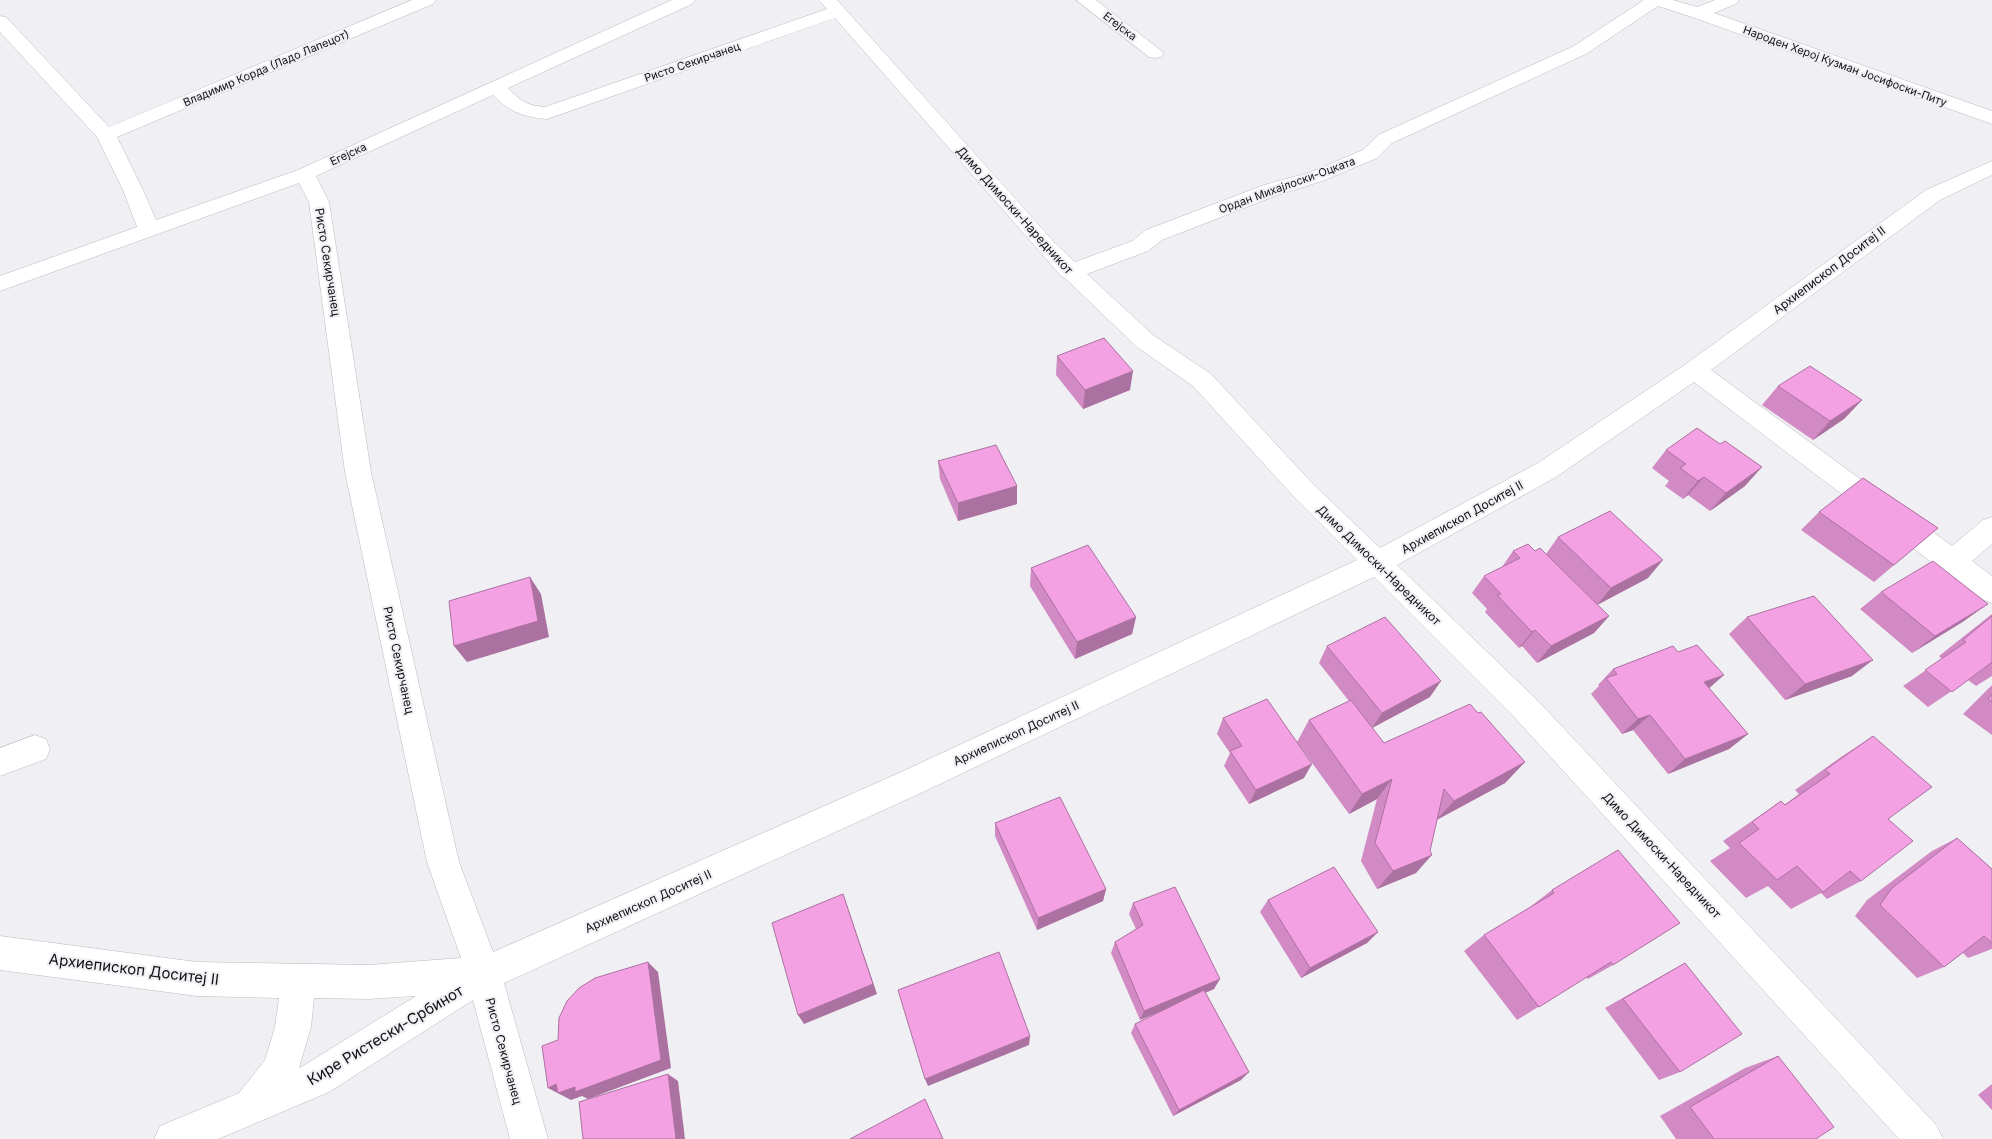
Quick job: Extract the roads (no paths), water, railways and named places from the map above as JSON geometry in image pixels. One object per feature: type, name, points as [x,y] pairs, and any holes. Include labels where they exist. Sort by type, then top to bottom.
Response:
[{"type":"street","name":"Владимир Корда (Ладо Лапецот)","points":[[106,135],[427,0]]},
{"type":"street","name":"Егејска","points":[[0,284],[304,174],[686,0]]},
{"type":"street","name":"Егејска","points":[[1085,0],[1155,52]]},
{"type":"street","name":"Народен Херој Кузман Јосифоски-Питу","points":[[1655,0],[1698,13],[1992,118]]},
{"type":"street","name":"Ордан Михајлоски-Оцката","points":[[1070,272],[1140,246],[1154,235],[1271,190],[1318,176],[1370,154],[1385,139],[1434,114],[1580,50],[1655,0]]},
{"type":"street","points":[[1698,13],[1713,0]]},
{"type":"street","points":[[1698,13],[1730,0]]},
{"type":"street","name":"Ристо Секирчанец","points":[[495,86],[516,107],[529,112],[548,113],[834,6]]},
{"type":"street","name":"Димо Димоски-Наредникот","points":[[834,6],[1070,272],[1146,341],[1202,380],[1304,491],[1528,710],[1924,1139]]},
{"type":"street","points":[[0,21],[106,135],[133,190],[149,230]]},
{"type":"street","name":"Архиепископ Доситеј II","points":[[0,953],[197,980],[368,982],[484,974],[910,784],[1377,563],[1547,470],[1694,370],[1933,195],[1992,167]]},
{"type":"street","name":"Ристо Секирчанец","points":[[304,174],[319,202],[358,472],[443,862],[484,974],[529,1139]]},
{"type":"street","name":"Архиепископ Доситеј II","points":[[1968,179],[1992,178]]},
{"type":"street","points":[[1694,370],[1992,590]]},
{"type":"street","points":[[1952,562],[1992,528]]},
{"type":"street","points":[[0,762],[36,749]]},
{"type":"street","name":"Кире Ристески-Србинот","points":[[173,1139],[316,1079],[484,974]]},
{"type":"street","points":[[250,1107],[280,1070],[293,1027],[298,981]]}]
